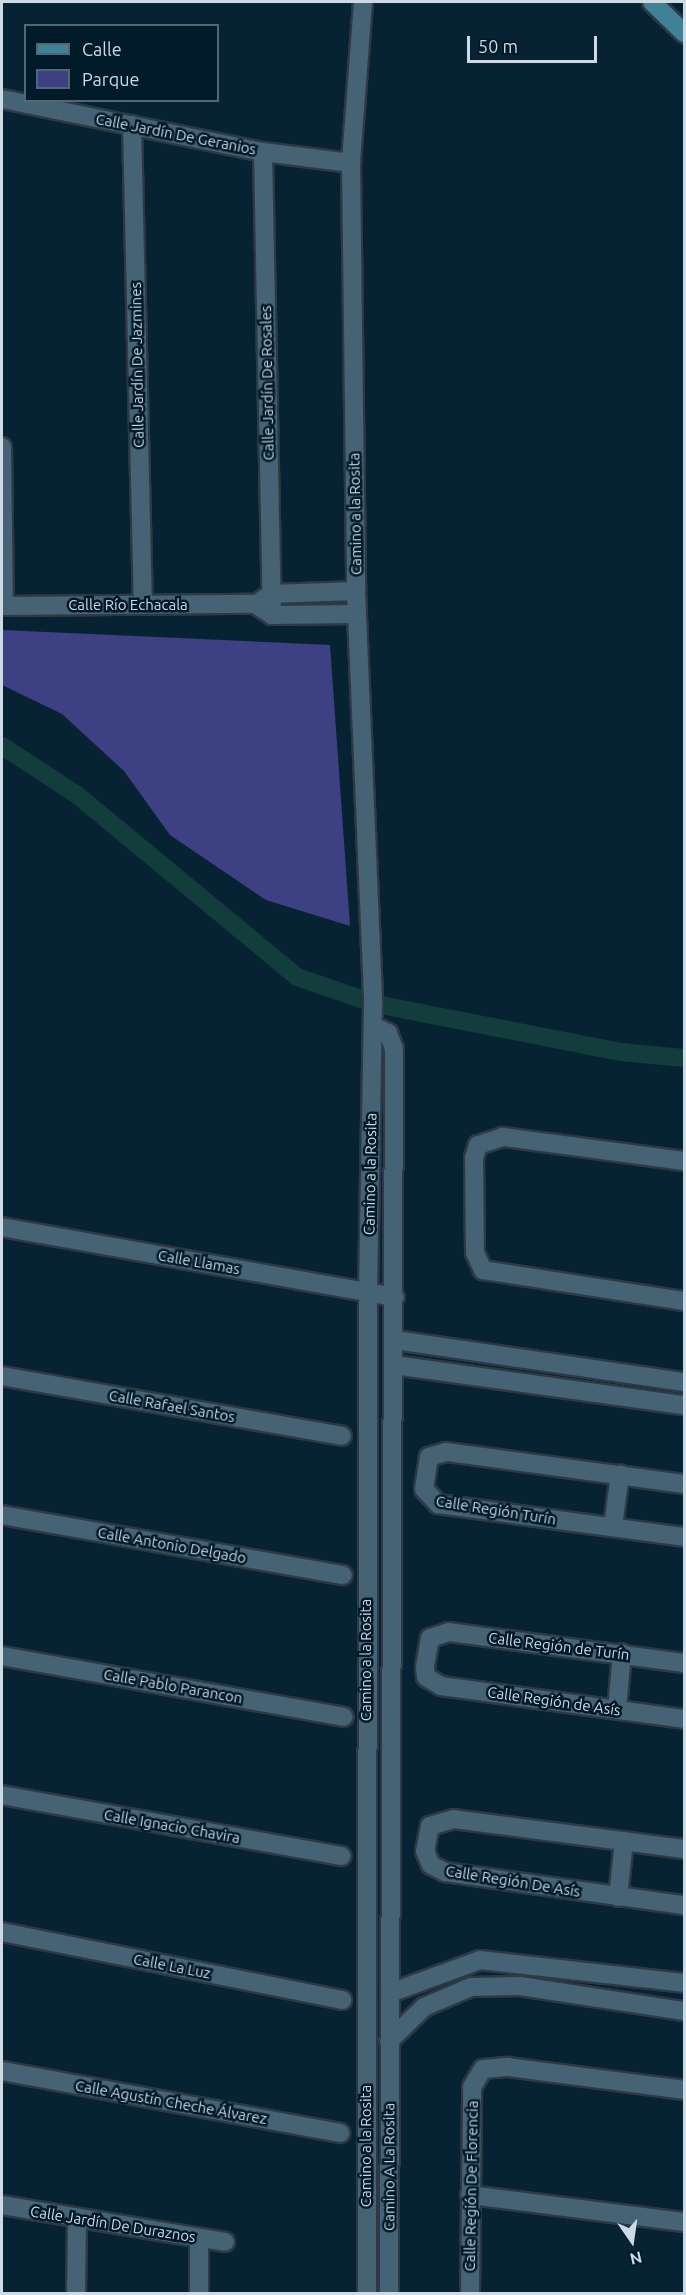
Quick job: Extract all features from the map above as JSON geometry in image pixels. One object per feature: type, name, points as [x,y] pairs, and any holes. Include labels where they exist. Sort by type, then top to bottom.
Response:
[{"type":"main road","points":[[652,2],[684,33]]},
{"type":"street","name":"Camino a la Rosita","points":[[363,2],[351,163],[356,591],[373,963],[368,1291],[367,2294]]},
{"type":"street","name":"Calle Jardín De Geranios","points":[[2,99],[263,152],[351,163]]},
{"type":"street","name":"Calle Jardín De Jazmines","points":[[132,125],[143,605]]},
{"type":"street","name":"Calle Jardín De Rosales","points":[[263,152],[272,615]]},
{"type":"street","points":[[2,447],[3,606]]},
{"type":"street","points":[[356,591],[271,594],[255,604],[272,615],[357,614]]},
{"type":"street","name":"Calle Río Echacala","points":[[3,606],[255,604]]},
{"type":"street","name":"Camino a la Rosita","points":[[373,1026],[388,1033],[394,1049],[395,1340],[389,2041]]},
{"type":"street","points":[[684,1161],[504,1137],[478,1145],[474,1158],[475,1253],[483,1270],[684,1301]]},
{"type":"street","name":"Calle Llamas","points":[[2,1227],[395,1297]]},
{"type":"street","points":[[395,1340],[684,1382]]},
{"type":"street","points":[[394,1365],[684,1405]]},
{"type":"street","name":"Calle Rafael Santos","points":[[2,1376],[342,1436]]},
{"type":"street","points":[[643,1400],[647,1376]]},
{"type":"street","name":"Calle Región Turín","points":[[684,1484],[446,1452],[434,1454],[427,1463],[424,1488],[433,1502],[684,1536]]},
{"type":"street","points":[[613,1526],[620,1474]]},
{"type":"street","name":"Calle Antonio Delgado","points":[[2,1515],[344,1575]]},
{"type":"street","name":"Calle Región de Turín","points":[[426,1677],[428,1644],[434,1634],[622,1653],[684,1663]]},
{"type":"street","points":[[617,1709],[622,1653]]},
{"type":"street","name":"Calle Pablo Parancon","points":[[2,1656],[344,1717]]},
{"type":"street","name":"Calle Región de Asís","points":[[426,1677],[441,1686],[684,1719]]},
{"type":"street","name":"Calle Ignacio Chavira","points":[[2,1795],[342,1856]]},
{"type":"street","name":"Calle Región De Asís","points":[[684,1849],[443,1820],[430,1826],[426,1851],[431,1865],[445,1872],[684,1905]]},
{"type":"street","points":[[618,1897],[624,1841]]},
{"type":"street","name":"Calle La Luz","points":[[2,1932],[342,2000]]},
{"type":"street","points":[[390,1993],[480,1960],[684,1983]]},
{"type":"street","points":[[389,2041],[424,2007],[471,1987],[520,1986],[684,2011]]},
{"type":"street","name":"Camino A La Rosita","points":[[389,2041],[389,2294]]},
{"type":"street","name":"Calle Región De Florencia","points":[[470,2294],[472,2087],[483,2069],[508,2067],[684,2090]]},
{"type":"street","name":"Calle Agustín Cheche Álvarez","points":[[2,2071],[340,2133]]},
{"type":"street","points":[[470,2195],[684,2222]]},
{"type":"street","name":"Calle Jardín De Duraznos","points":[[2,2205],[77,2220],[225,2242]]},
{"type":"street","points":[[76,2294],[77,2220]]},
{"type":"street","points":[[199,2238],[199,2294]]},
{"type":"green space","points":[[2,630],[330,645],[350,926],[266,900],[170,835],[124,771],[62,714],[2,685]]},
{"type":"waterway","points":[[2,746],[76,794],[297,977],[376,1004],[621,1052],[684,1058]]}]
